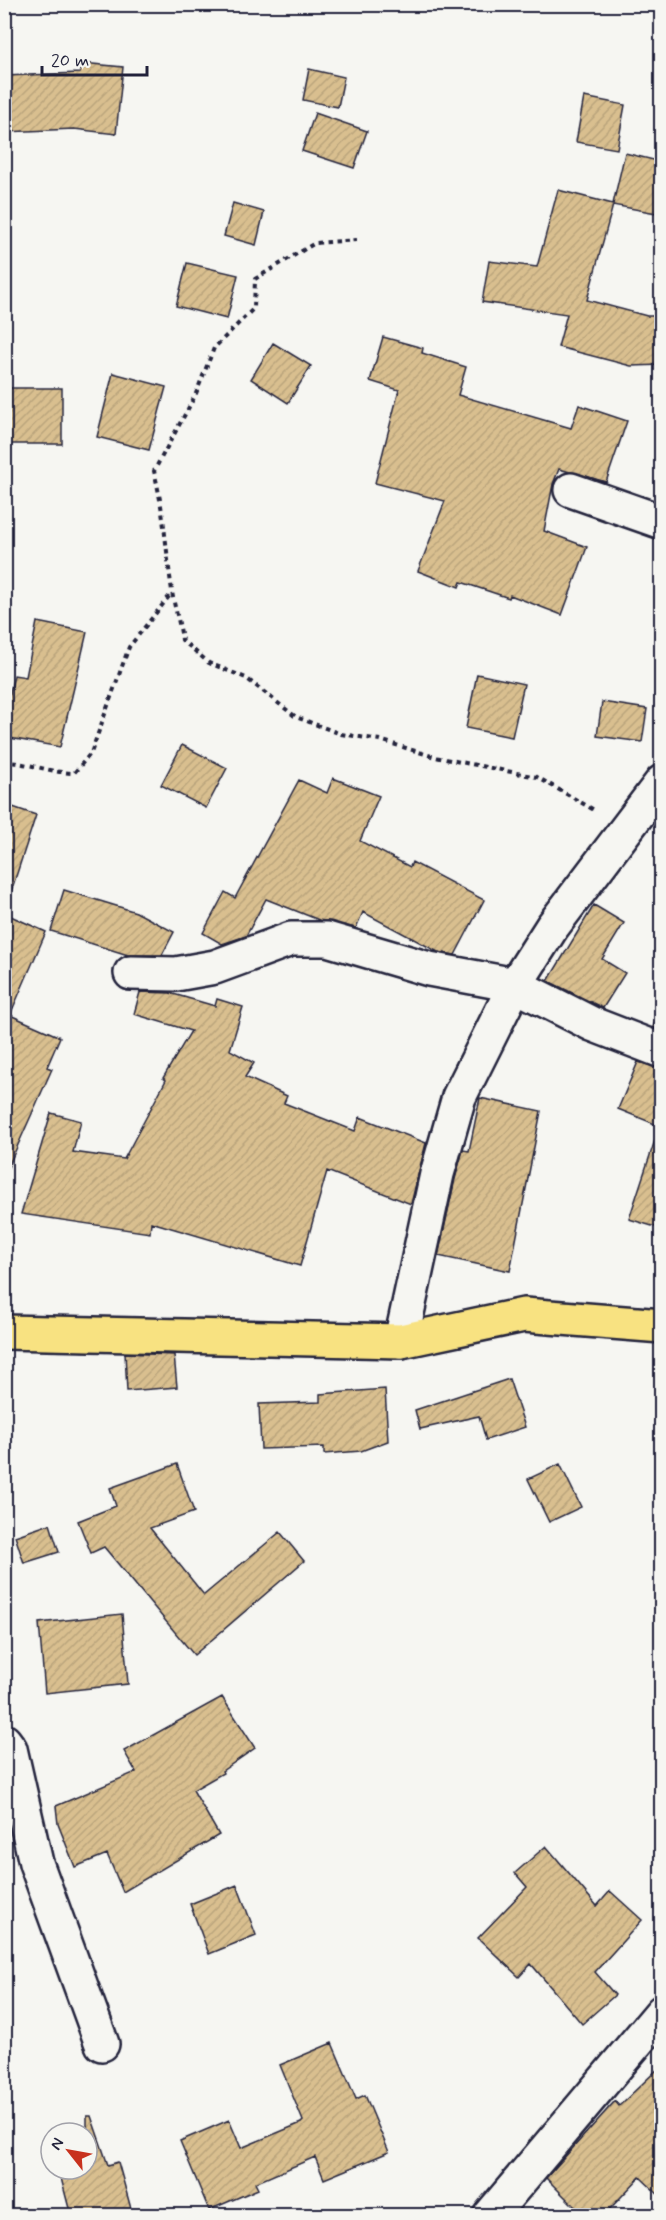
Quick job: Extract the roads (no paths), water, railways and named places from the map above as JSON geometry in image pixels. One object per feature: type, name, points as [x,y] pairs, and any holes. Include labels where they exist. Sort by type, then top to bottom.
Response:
[{"type":"main road","points":[[4,1332],[401,1341],[524,1315],[662,1326]]},
{"type":"street","points":[[571,490],[662,522]]},
{"type":"street","points":[[401,1341],[436,1174],[459,1097],[514,985],[552,927],[662,782]]},
{"type":"street","points":[[130,973],[176,974],[215,967],[291,939],[327,939],[429,969],[514,985],[592,1024],[662,1051]]},
{"type":"street","points":[[4,1741],[10,1749],[36,1863],[102,2044]]},
{"type":"street","points":[[490,2216],[662,2012]]}]
